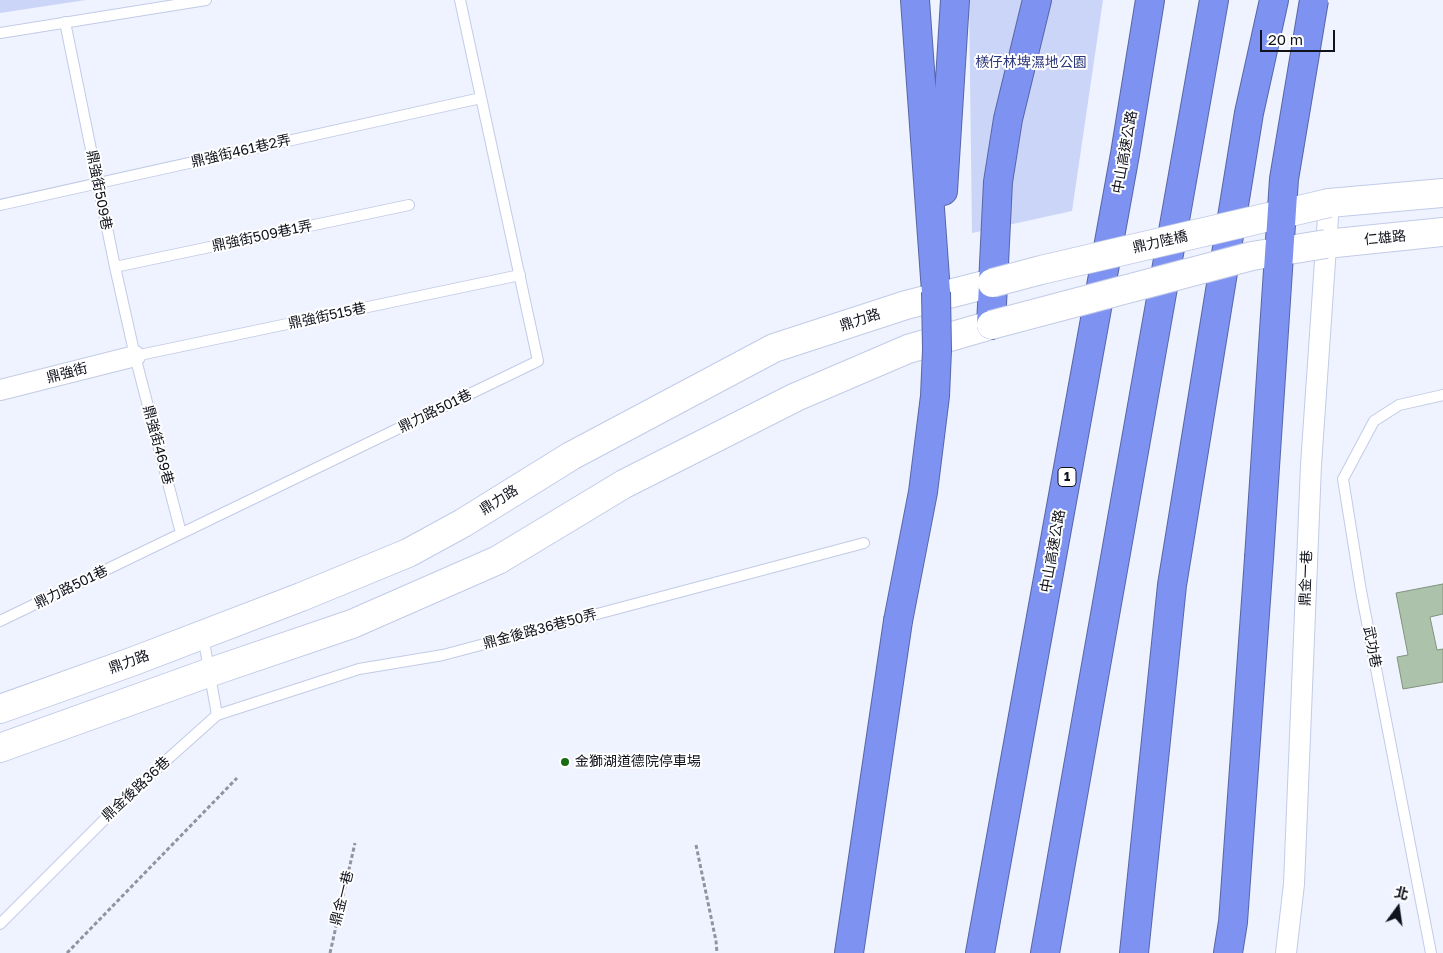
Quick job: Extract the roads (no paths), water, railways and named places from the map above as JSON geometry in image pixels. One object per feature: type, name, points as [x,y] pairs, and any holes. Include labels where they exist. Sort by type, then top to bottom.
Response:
[{"type":"highway","points":[[849,953],[898,622],[923,492],[934,396],[937,350],[936,292],[915,0]]},
{"type":"highway","points":[[936,292],[956,0]]},
{"type":"highway","points":[[991,325],[998,182],[1003,146],[1037,0]]},
{"type":"highway","name":"中山高速公路","points":[[980,953],[1125,154],[1150,0]]},
{"type":"highway","points":[[1045,953],[1214,0]]},
{"type":"highway","points":[[1134,953],[1172,585],[1249,113],[1274,0]]},
{"type":"highway","points":[[1228,953],[1233,922],[1284,179],[1308,24],[1314,0]]},
{"type":"street","points":[[1329,203],[1443,193]]},
{"type":"street","name":"鼎力陸橋","points":[[992,283],[1329,203]]},
{"type":"street","name":"鼎金一巷","points":[[1286,953],[1294,884],[1311,466],[1329,203]]},
{"type":"street","name":"仁雄路","points":[[1326,244],[1443,232]]},
{"type":"street","points":[[0,748],[208,673],[352,624],[498,560],[624,484],[796,397],[908,349],[991,325],[1252,256],[1326,244]]},
{"type":"street","name":"鼎力路","points":[[0,709],[134,661],[301,597],[408,553],[463,523],[570,456],[774,348],[906,305],[992,283]]},
{"type":"street","name":"鼎強街","points":[[0,390],[135,356]]},
{"type":"lane","points":[[0,33],[206,0]]},
{"type":"lane","name":"鼎力路501巷","points":[[0,621],[538,361],[460,0]]},
{"type":"lane","name":"鼎強街509巷","points":[[65,22],[135,356]]},
{"type":"lane","name":"鼎強街461巷2弄","points":[[0,205],[481,98]]},
{"type":"lane","name":"鼎強街509巷1弄","points":[[115,267],[409,205]]},
{"type":"lane","name":"鼎強街515巷","points":[[135,356],[520,276]]},
{"type":"lane","name":"鼎強街469巷","points":[[135,356],[181,533]]},
{"type":"lane","name":"武功巷","points":[[1431,953],[1361,591],[1343,479],[1374,421],[1399,405],[1443,395]]},
{"type":"lane","name":"鼎金後路36巷50弄","points":[[217,716],[358,669],[443,655],[864,543]]},
{"type":"lane","points":[[203,634],[208,673],[217,716]]},
{"type":"lane","name":"鼎金後路36巷","points":[[0,924],[141,783],[217,716]]},
{"type":"place","name":"金獅湖道德院停車場","points":[[565,762]]},
{"type":"park label","name":"檨仔林埤濕地公園","points":[[1031,63]]}]
